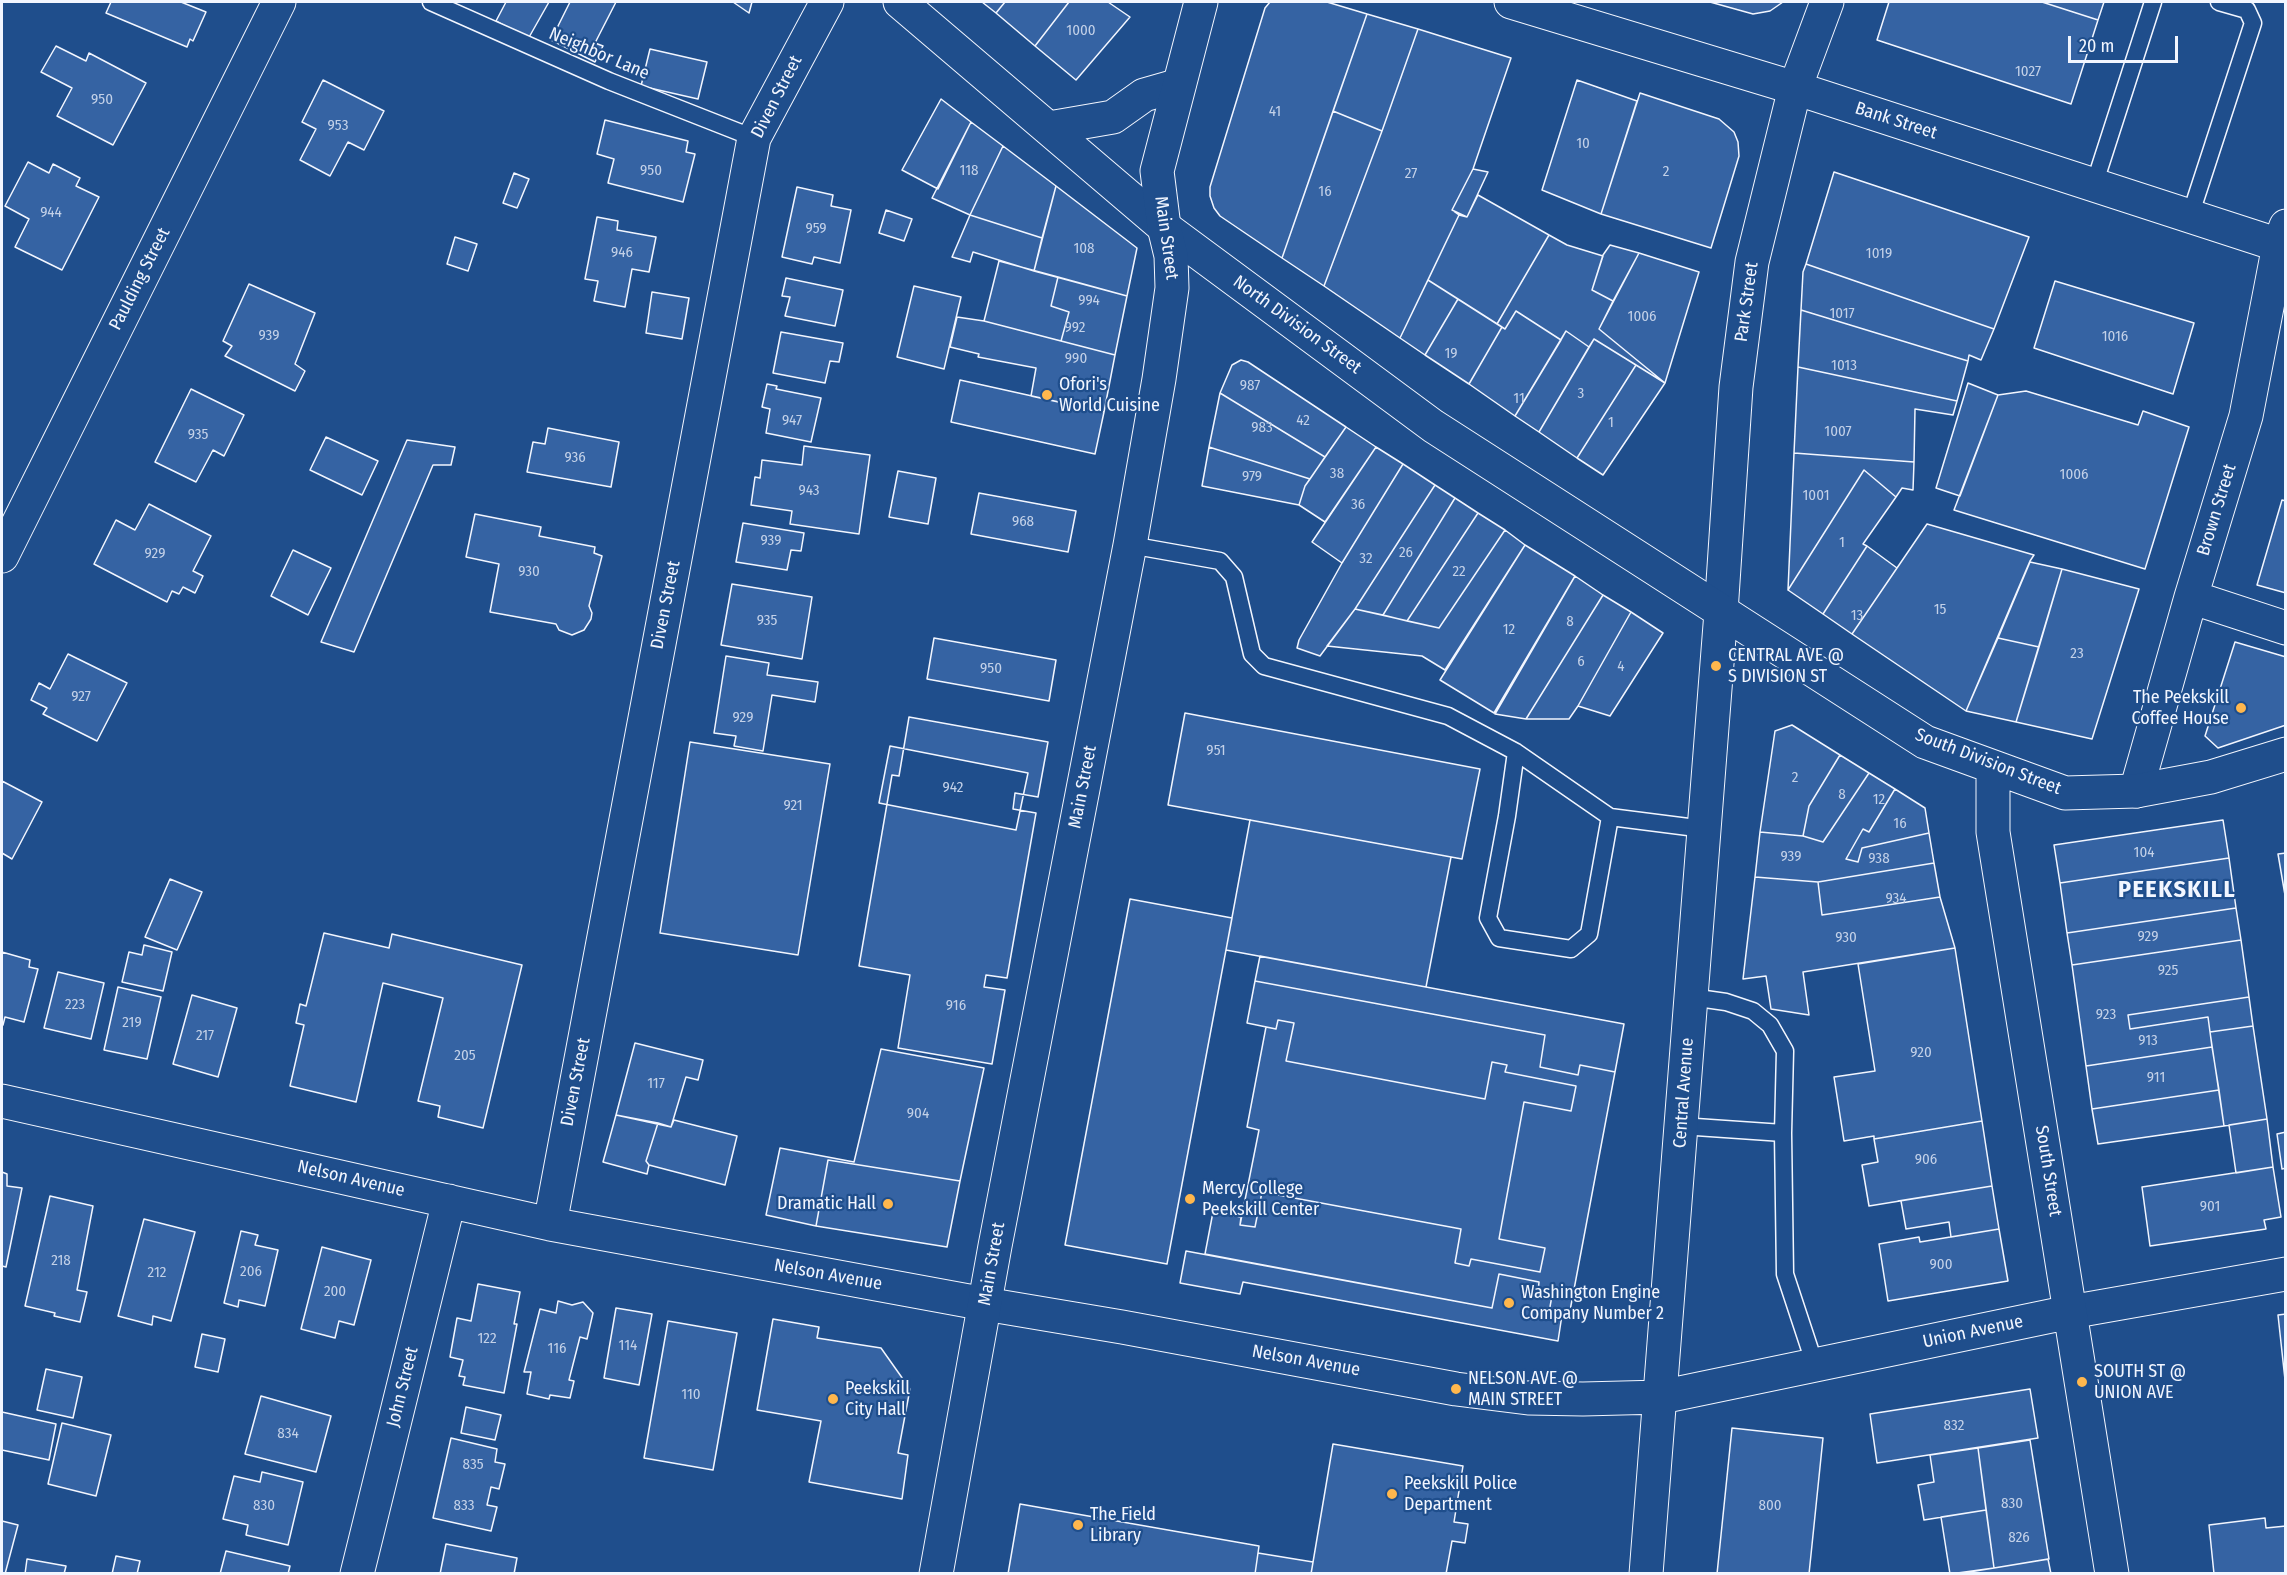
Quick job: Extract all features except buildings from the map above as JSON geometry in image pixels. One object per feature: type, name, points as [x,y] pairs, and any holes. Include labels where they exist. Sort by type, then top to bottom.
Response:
[{"type":"street","name":"Paulding Street","points":[[2,556],[279,2]]},
{"type":"street","name":"Diven Street","points":[[550,1224],[753,138],[827,2]]},
{"type":"street","name":"North Division Street","points":[[900,2],[1164,227],[1433,426],[1721,612]]},
{"type":"street","name":"Main Street","points":[[936,1574],[995,1246],[1130,544],[1159,379],[1172,288],[1171,255],[1164,227],[1157,171],[1201,2]]},
{"type":"street","name":"Bank Street","points":[[1514,2],[1795,88],[2190,216],[2282,235]]},
{"type":"street","name":"Park Street","points":[[1721,612],[1736,387],[1752,262],[1795,88],[1827,2]]},
{"type":"street","points":[[1049,128],[1113,117],[1144,95],[1179,85]]},
{"type":"street","name":"Brown Street","points":[[2136,791],[2191,597],[2246,416],[2282,235]]},
{"type":"street","points":[[2191,597],[2286,628]]},
{"type":"street","name":"South Division Street","points":[[1721,612],[1923,741],[2065,793],[2136,791],[2211,777],[2286,754]]},
{"type":"street","name":"Central Avenue","points":[[1646,1574],[1721,612]]},
{"type":"street","name":"South Street","points":[[1993,768],[1993,832],[2112,1574]]},
{"type":"street","name":"Nelson Avenue","points":[[2,1101],[550,1224],[1456,1389],[1528,1398],[1582,1400],[1661,1397]]},
{"type":"street","name":"John Street","points":[[357,1574],[450,1201]]},
{"type":"street","name":"Union Avenue","points":[[1661,1397],[2070,1312],[2286,1274]]},
{"type":"lane","name":"Neighbor Lane","points":[[431,2],[609,81],[753,138]]},
{"type":"lane","points":[[2094,185],[2153,2]]},
{"type":"lane","points":[[2190,216],[2253,23],[2247,10],[2219,2]]},
{"type":"lane","points":[[1130,544],[1220,561],[1234,577],[1252,654],[1264,666],[1448,716],[1516,752],[1610,817],[1704,829]]},
{"type":"lane","points":[[1516,752],[1508,816],[1488,918],[1499,938],[1571,948],[1589,934],[1610,817]]},
{"type":"lane","points":[[1691,997],[1726,1002],[1754,1011],[1770,1025],[1785,1052],[1783,1133],[1785,1274],[1815,1365]]},
{"type":"lane","points":[[1681,1126],[1783,1133]]},
{"type":"place","name":"Ofori's World Cuisine","points":[[1047,395]]},
{"type":"place","name":"CENTRAL AVE @ S DIVISION ST","points":[[1716,666]]},
{"type":"place","name":"The Peekskill Coffee House","points":[[2241,708]]},
{"type":"place","name":"Mercy College Peekskill Center","points":[[1190,1199]]},
{"type":"place","name":"Dramatic Hall","points":[[888,1204]]},
{"type":"place","name":"Washington Engine Company Number 2","points":[[1509,1303]]},
{"type":"place","name":"SOUTH ST @ UNION AVE","points":[[2082,1382]]},
{"type":"place","name":"NELSON AVE @ MAIN STREET","points":[[1456,1389]]},
{"type":"place","name":"Peekskill City Hall","points":[[833,1399]]},
{"type":"place","name":"Peekskill Police Department","points":[[1392,1494]]},
{"type":"place","name":"The Field Library","points":[[1078,1525]]},
{"type":"district","name":"PEEKSKILL","points":[[2177,890]]}]
